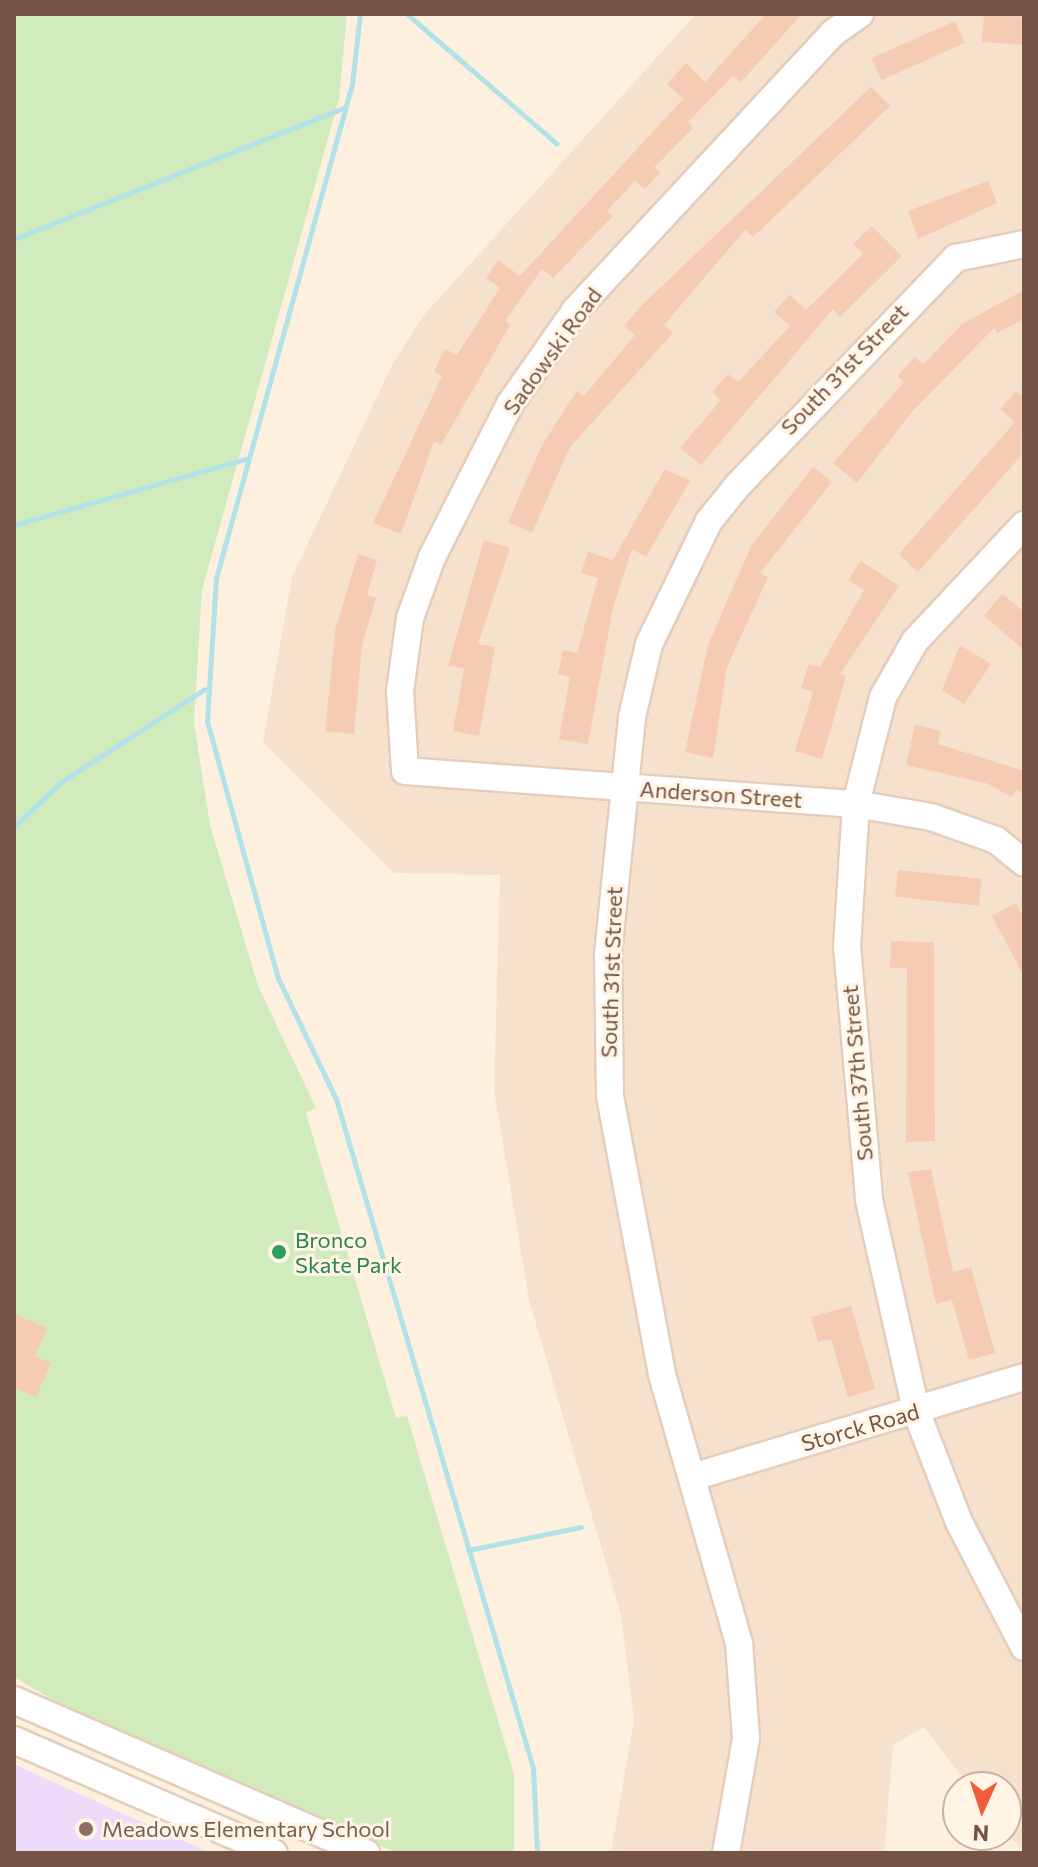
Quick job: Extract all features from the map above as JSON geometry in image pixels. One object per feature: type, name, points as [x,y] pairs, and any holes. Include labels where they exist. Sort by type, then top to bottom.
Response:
[{"type":"street","name":"Sadowski Road","points":[[405,771],[400,691],[410,618],[432,557],[510,404],[575,311],[833,33],[860,14]]},
{"type":"street","name":"South 31st Street","points":[[726,1853],[746,1738],[745,1696],[696,1476],[662,1374],[610,1096],[608,954],[621,786],[649,644],[709,521],[776,440],[945,267],[967,254],[1024,244]]},
{"type":"street","name":"South 37th Street","points":[[1020,538],[902,663],[883,697],[856,804],[847,946],[869,1200],[916,1411],[965,1536],[1024,1647]]},
{"type":"street","name":"Anderson Street","points":[[405,771],[856,804],[931,817],[996,840],[1024,863]]},
{"type":"street","name":"Storck Road","points":[[696,1476],[1024,1377]]},
{"type":"street","points":[[14,1700],[366,1853]]},
{"type":"street","points":[[14,1740],[274,1853]]},
{"type":"shaded area","points":[[696,14],[1024,14],[1024,1851],[1022,1771],[958,1771],[924,1727],[893,1745],[884,1853],[611,1853],[634,1720],[621,1615],[529,1300],[494,1090],[500,875],[394,873],[263,742],[292,577],[393,363],[424,315]]},
{"type":"shaded area","name":"Meadows Elementary School","points":[[14,1764],[64,1787],[211,1853],[14,1853]]},
{"type":"green space","points":[[14,14],[347,14],[339,99],[202,590],[194,722],[210,825],[258,986],[316,1108],[306,1113],[396,1418],[407,1416],[514,1774],[514,1853],[397,1853],[85,1719],[14,1677]]},
{"type":"building","points":[[766,14],[802,14],[741,82],[733,76],[688,122],[693,128],[654,168],[660,172],[645,189],[635,181],[607,211],[613,216],[553,278],[542,269],[505,321],[510,325],[441,445],[434,441],[401,534],[373,523],[442,376],[434,372],[445,349],[457,355],[500,288],[486,278],[498,260],[520,276],[683,99],[667,84],[686,63],[705,82]]},
{"type":"building","points":[[984,14],[1024,17],[1022,45],[982,42]]},
{"type":"building","points":[[955,21],[965,43],[882,80],[872,58]]},
{"type":"building","points":[[871,87],[890,106],[753,237],[745,230],[664,325],[673,333],[570,447],[532,533],[508,522],[542,445],[577,391],[584,396],[635,335],[624,326],[641,306]]},
{"type":"building","points":[[988,181],[997,203],[918,239],[908,211]]},
{"type":"building","points":[[872,226],[902,256],[840,317],[833,309],[701,465],[680,448],[721,400],[712,392],[728,374],[738,382],[790,326],[774,312],[790,295],[806,310],[863,254],[853,244]]},
{"type":"building","points":[[1024,290],[1024,319],[997,333],[994,328],[911,413],[857,483],[833,463],[904,382],[897,376],[915,357],[923,365],[962,324]]},
{"type":"building","points":[[1016,391],[1024,398],[1020,457],[918,572],[899,554],[1015,422],[1000,409]]},
{"type":"building","points":[[813,467],[832,482],[760,573],[768,577],[727,667],[713,758],[685,752],[708,645],[751,546]]},
{"type":"building","points":[[665,469],[690,481],[646,557],[632,549],[613,608],[588,744],[559,739],[570,677],[558,674],[563,650],[577,653],[598,578],[581,573],[588,552],[613,560]]},
{"type":"building","points":[[484,540],[510,548],[478,644],[495,647],[479,736],[453,731],[464,668],[448,666]]},
{"type":"building","points":[[358,554],[377,560],[367,595],[376,598],[362,645],[354,734],[325,731],[335,631]]},
{"type":"building","points":[[861,561],[899,586],[840,674],[846,676],[822,759],[795,751],[813,692],[801,688],[809,664],[820,667],[864,590],[848,580]]},
{"type":"building","points":[[1002,594],[1024,612],[1024,650],[984,616]]},
{"type":"building","points":[[960,645],[991,664],[964,704],[942,690]]},
{"type":"building","points":[[915,724],[941,731],[938,744],[1024,771],[1024,794],[1016,790],[1011,797],[989,784],[906,765]]},
{"type":"building","points":[[898,870],[982,879],[979,906],[895,897]]},
{"type":"building","points":[[1016,903],[1024,919],[1024,976],[992,916]]},
{"type":"building","points":[[891,941],[934,942],[935,1141],[906,1142],[907,968],[890,968]]},
{"type":"building","points":[[931,1169],[953,1272],[971,1267],[995,1353],[969,1360],[952,1300],[936,1304],[908,1172]]},
{"type":"building","points":[[851,1306],[875,1389],[848,1397],[831,1339],[818,1342],[811,1317]]},
{"type":"building","points":[[14,1314],[47,1328],[35,1356],[51,1363],[36,1397],[14,1388]]},
{"type":"waterway","points":[[360,14],[352,84],[216,578],[207,721],[278,978],[336,1099],[533,1768],[537,1853]]},
{"type":"waterway","points":[[407,14],[557,144]]},
{"type":"waterway","points":[[14,239],[343,108]]},
{"type":"waterway","points":[[14,525],[249,458]]},
{"type":"waterway","points":[[14,827],[61,782],[205,689]]},
{"type":"waterway","points":[[468,1550],[581,1527]]},
{"type":"place","name":"Bronco Skate Park","points":[[279,1252]]},
{"type":"place","name":"Meadows Elementary School","points":[[86,1829]]}]
